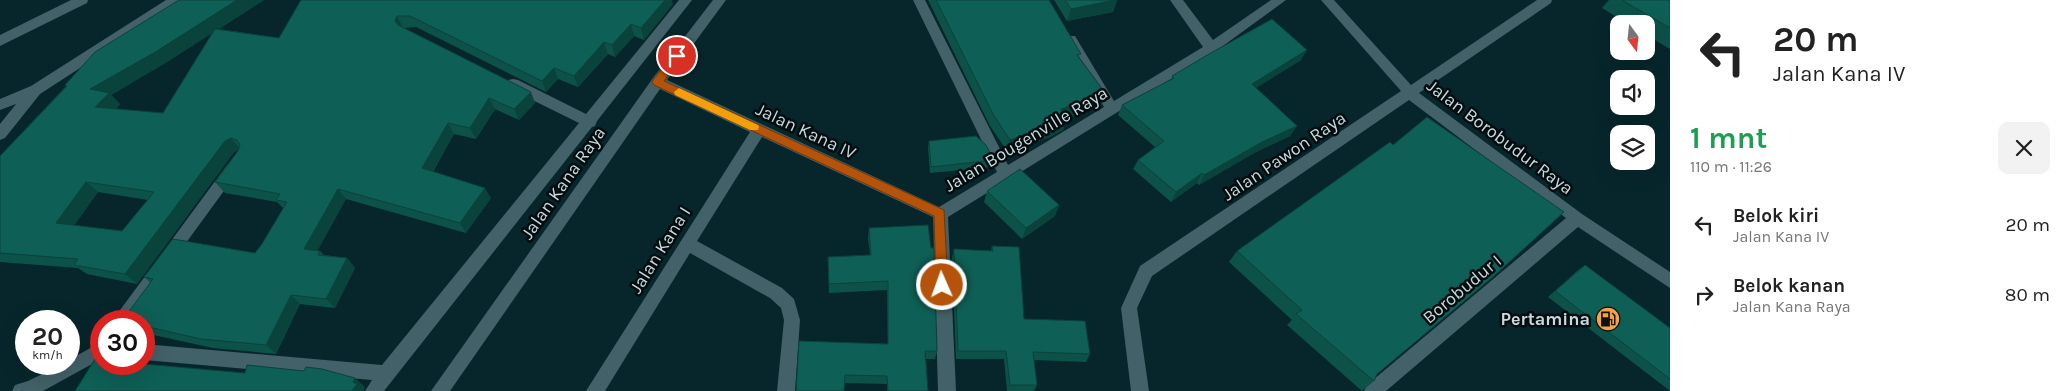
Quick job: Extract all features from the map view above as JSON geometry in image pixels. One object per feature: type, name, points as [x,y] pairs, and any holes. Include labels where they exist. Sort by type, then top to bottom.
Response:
[{"type":"street","points":[[0,41],[82,0]]},
{"type":"street","points":[[0,105],[36,90],[175,0]]},
{"type":"street","points":[[374,391],[386,373],[590,122],[686,0]]},
{"type":"street","name":"Jalan Kana Raya","points":[[440,391],[658,82],[720,0]]},
{"type":"street","points":[[920,0],[1005,174]]},
{"type":"street","points":[[1176,0],[1210,48]]},
{"type":"street","name":"Jalan Bougenville Raya","points":[[947,391],[940,214],[1210,48],[1280,0]]},
{"type":"street","name":"Jalan Borobudur Raya","points":[[1327,0],[1410,93],[1577,218],[1670,280]]},
{"type":"street","name":"Jalan Pawon Raya","points":[[1140,391],[1129,308],[1146,271],[1546,0]]},
{"type":"street","points":[[1061,25],[1112,109]]},
{"type":"street","points":[[504,79],[590,122]]},
{"type":"street","name":"Jalan Kana IV","points":[[658,82],[940,214]]},
{"type":"street","points":[[0,134],[36,90]]},
{"type":"street","name":"Jalan Kana I","points":[[595,391],[759,130]]},
{"type":"street","points":[[128,310],[241,157]]},
{"type":"street","name":"Borobudur I","points":[[1373,391],[1577,218]]},
{"type":"street","points":[[688,244],[776,293],[788,304],[792,320],[786,391]]},
{"type":"street","points":[[155,353],[386,373]]},
{"type":"street","points":[[21,391],[30,389],[64,372],[90,355]]},
{"type":"building","points":[[179,0],[237,0],[157,51],[90,89],[109,93],[95,107],[163,113],[215,29],[279,38],[301,0],[665,0],[641,28],[631,24],[612,45],[604,42],[574,76],[554,68],[542,81],[410,16],[397,16],[395,21],[398,25],[531,92],[514,109],[489,98],[470,128],[448,123],[422,168],[485,188],[460,223],[338,189],[304,249],[320,251],[318,255],[347,258],[326,299],[291,295],[266,345],[201,339],[155,329],[155,310],[130,310],[153,279],[144,277],[173,239],[255,253],[262,244],[287,202],[276,200],[280,194],[215,182],[238,151],[240,145],[237,140],[231,138],[225,141],[125,274],[74,265],[78,259],[0,253],[0,156],[67,86],[65,85],[95,52]],"holes":[[[86,182],[154,192],[122,231],[56,223]]]},
{"type":"building","points":[[936,0],[1049,0],[1081,54],[1077,55],[1106,94],[1061,109],[1067,118],[1054,125],[1010,140],[993,114]]},
{"type":"building","points":[[1065,0],[1115,0],[1071,9]]},
{"type":"building","points":[[1622,0],[1670,0],[1670,28],[1655,19],[1655,15],[1648,15]]},
{"type":"building","points":[[1272,19],[1307,50],[1252,84],[1297,126],[1262,142],[1204,175],[1202,173],[1176,192],[1138,160],[1164,141],[1122,105],[1174,78],[1172,76]]},
{"type":"building","points":[[1427,117],[1564,212],[1494,276],[1377,374],[1374,381],[1296,314],[1302,310],[1237,251],[1390,142],[1393,145]]},
{"type":"building","points":[[976,136],[986,145],[994,160],[931,167],[929,141]]},
{"type":"building","points":[[1020,169],[1059,205],[1026,228],[987,191]]},
{"type":"building","points":[[928,225],[931,248],[934,248],[937,351],[925,351],[928,391],[888,391],[887,376],[845,375],[844,391],[796,391],[799,341],[888,344],[888,281],[829,284],[828,257],[871,255],[869,228]]},
{"type":"building","points":[[992,246],[1019,247],[1024,319],[1085,321],[1090,354],[1033,352],[1037,385],[1010,385],[1006,351],[958,351],[954,249],[993,251]]},
{"type":"building","name":"Pertamina","points":[[1585,265],[1670,328],[1670,379],[1555,291]]},
{"type":"building","points":[[155,365],[245,373],[247,365],[304,371],[306,367],[322,369],[355,378],[353,382],[357,384],[352,391],[75,391],[90,367],[90,375],[155,375]]},
{"type":"slow traffic","points":[[679,92],[754,127]]},
{"type":"place","name":"Pertamina","points":[[1608,319]]},
{"type":"route","points":[[677,56],[658,82],[940,214],[942,285]]}]
